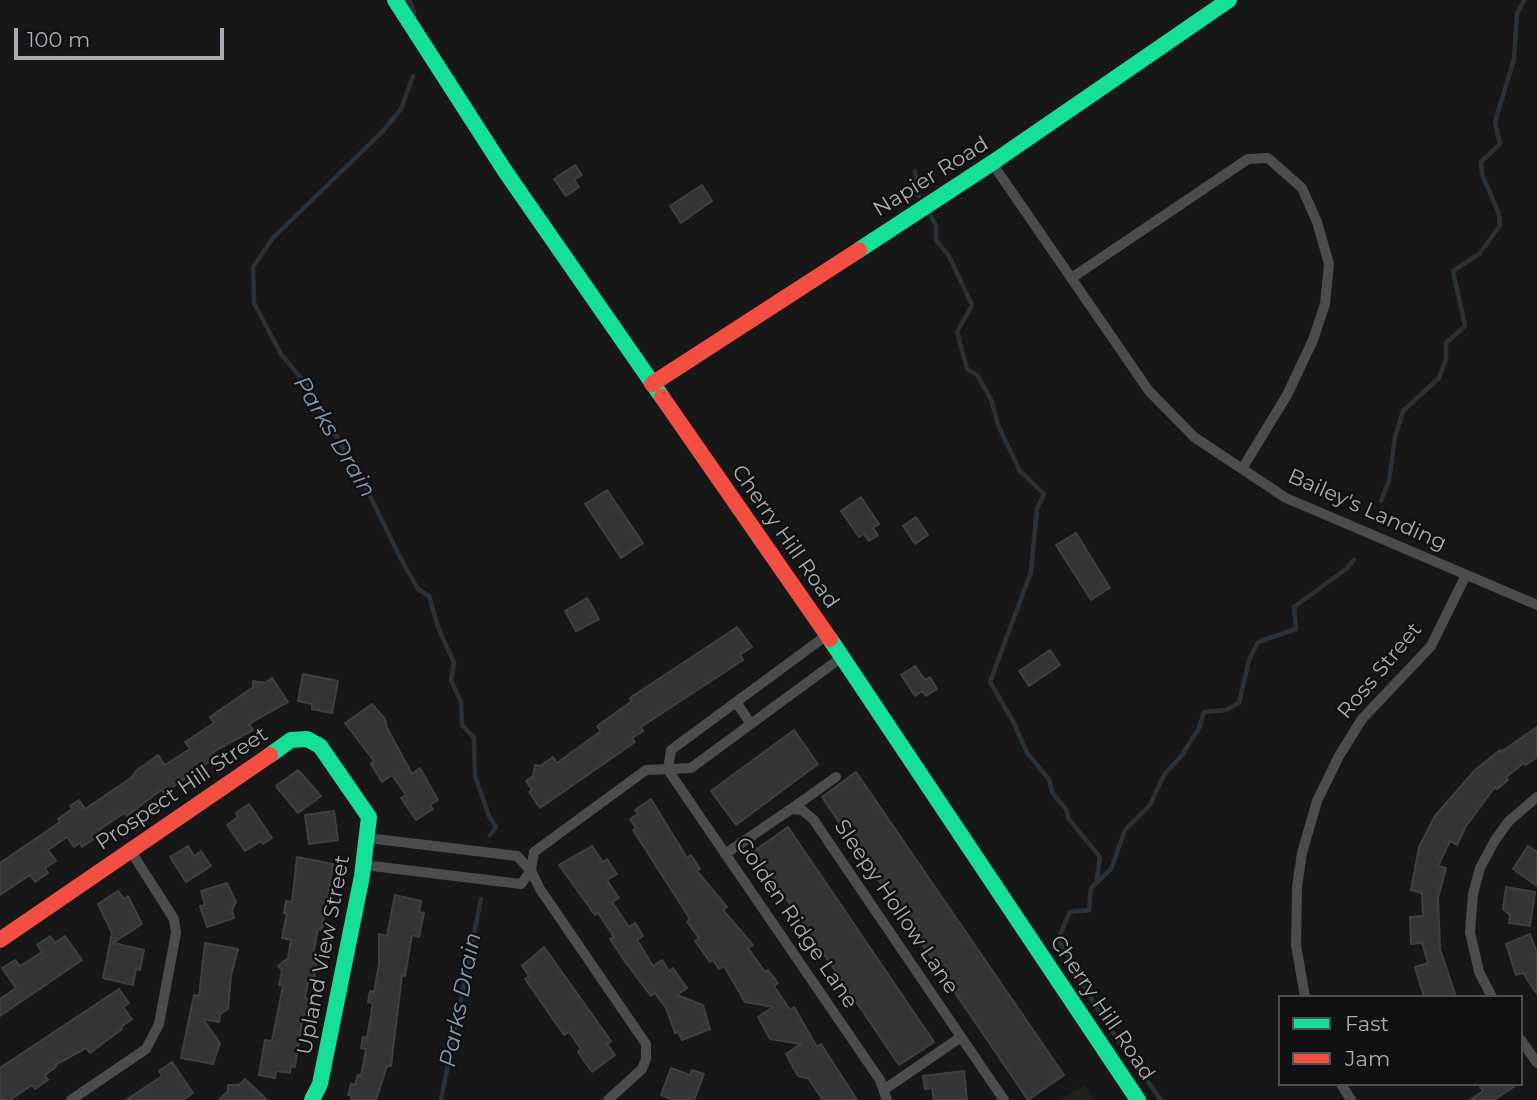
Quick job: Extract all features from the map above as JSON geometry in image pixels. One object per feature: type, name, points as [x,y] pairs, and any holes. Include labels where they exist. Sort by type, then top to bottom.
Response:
[{"type":"street","name":"Cherry Hill Road","points":[[395,0],[505,171],[842,657],[1138,1100]]},
{"type":"street","name":"Napier Road","points":[[652,384],[992,163],[1229,0]]},
{"type":"street","points":[[1073,277],[1248,159],[1268,158],[1302,188],[1318,222],[1329,264],[1325,304],[1313,340],[1287,395],[1241,469]]},
{"type":"street","name":"Bailey's Landing","points":[[992,163],[1149,391],[1194,436],[1286,498],[1537,606]]},
{"type":"street","name":"Ross Street","points":[[1305,995],[1296,945],[1297,887],[1302,853],[1317,801],[1339,756],[1362,719],[1431,646],[1466,575]]},
{"type":"street","points":[[668,770],[671,750],[827,635]]},
{"type":"street","points":[[365,865],[521,884],[531,871],[534,852],[646,770],[691,768],[842,657]]},
{"type":"street","points":[[736,702],[751,724]]},
{"type":"street","name":"Prospect Hill Street","points":[[0,940],[291,740],[307,739],[320,746],[369,817]]},
{"type":"street","name":"Golden Ridge Lane","points":[[668,770],[886,1094]]},
{"type":"street","points":[[726,854],[836,777]]},
{"type":"street","points":[[1491,995],[1479,972],[1470,932],[1473,894],[1480,869],[1495,840],[1508,821],[1537,797]]},
{"type":"street","name":"Sleepy Hollow Lane","points":[[791,809],[802,810],[813,819],[1004,1100]]},
{"type":"street","name":"Upland View Street","points":[[312,1100],[320,1084],[365,865],[369,817]]},
{"type":"street","points":[[368,838],[517,856],[531,871],[540,889],[646,1044],[646,1059],[642,1069],[608,1100]]},
{"type":"street","points":[[71,1100],[146,1049],[159,1024],[176,933],[174,919],[166,902],[130,850]]},
{"type":"street","points":[[886,1094],[961,1037]]},
{"type":"street","points":[[1523,1043],[1537,1063]]},
{"type":"shaded area","points":[[1084,1085],[1095,1100],[1060,1100]]},
{"type":"building","points":[[575,165],[582,175],[574,180],[579,187],[566,196],[554,179]]},
{"type":"building","points":[[702,185],[712,201],[681,223],[670,206]]},
{"type":"building","points":[[607,490],[643,543],[621,558],[585,504]]},
{"type":"building","points":[[861,497],[879,524],[873,528],[878,535],[869,541],[864,534],[859,537],[841,511]]},
{"type":"building","points":[[916,517],[928,535],[915,544],[903,526]]},
{"type":"building","points":[[1076,533],[1110,588],[1091,600],[1056,545]]},
{"type":"building","points":[[587,598],[599,619],[576,631],[565,611]]},
{"type":"building","points":[[737,627],[752,647],[740,655],[743,660],[641,727],[643,731],[632,738],[635,742],[540,808],[529,792],[532,790],[526,781],[533,776],[535,765],[540,766],[553,757],[557,763],[601,731],[597,726],[632,701],[630,698]]},
{"type":"building","points":[[1050,650],[1060,665],[1029,686],[1019,671]]},
{"type":"building","points":[[915,666],[925,680],[930,677],[937,689],[926,696],[922,691],[915,696],[901,675]]},
{"type":"building","points":[[303,674],[338,681],[332,713],[312,709],[312,704],[298,701]]},
{"type":"building","points":[[272,678],[288,702],[249,724],[253,730],[213,752],[216,757],[164,793],[161,790],[127,816],[124,813],[99,830],[101,834],[82,847],[80,843],[74,847],[67,837],[48,850],[56,861],[45,868],[48,873],[35,882],[30,875],[0,895],[0,863],[60,822],[58,819],[72,809],[70,806],[79,800],[85,809],[131,778],[158,755],[165,765],[190,749],[185,742],[214,723],[210,717],[253,687],[253,681],[265,683]]},
{"type":"building","points":[[372,704],[385,719],[387,728],[412,774],[420,768],[438,800],[430,805],[433,809],[416,820],[401,798],[406,795],[392,775],[382,782],[371,764],[374,761],[345,723]]},
{"type":"building","points":[[1537,727],[1537,757],[1506,777],[1508,780],[1497,789],[1495,787],[1466,826],[1457,845],[1450,841],[1438,866],[1446,868],[1438,898],[1440,949],[1455,995],[1423,995],[1415,967],[1428,963],[1422,943],[1411,944],[1410,917],[1423,916],[1422,893],[1411,890],[1419,847],[1435,816],[1475,770],[1500,750],[1501,752]]},
{"type":"building","points":[[794,730],[818,764],[736,825],[711,791]]},
{"type":"building","points":[[298,770],[321,796],[298,813],[276,786]]},
{"type":"building","points":[[856,772],[1064,1075],[1028,1100],[822,797]]},
{"type":"building","points":[[651,799],[687,858],[691,855],[700,869],[697,871],[727,907],[723,910],[753,945],[748,948],[765,972],[768,970],[778,983],[774,986],[790,1010],[794,1007],[817,1047],[821,1044],[857,1100],[823,1100],[808,1078],[798,1076],[786,1054],[801,1044],[770,1039],[758,1017],[773,1007],[745,1002],[724,966],[719,969],[713,960],[710,962],[695,941],[699,938],[687,922],[690,919],[633,830],[636,828],[630,819],[638,814],[635,810]]},
{"type":"building","points":[[249,804],[272,838],[245,851],[227,825],[238,817],[236,813]]},
{"type":"building","points":[[334,811],[338,840],[309,844],[305,815]]},
{"type":"building","points":[[788,827],[934,1042],[899,1065],[754,851]]},
{"type":"building","points":[[188,846],[194,856],[201,851],[211,866],[186,882],[170,857]]},
{"type":"building","points":[[592,846],[603,862],[607,859],[617,874],[607,880],[619,898],[612,902],[629,927],[635,923],[643,936],[637,940],[653,966],[662,960],[669,971],[673,968],[687,988],[677,995],[703,1005],[710,1029],[682,1040],[678,1032],[675,1033],[666,1008],[655,993],[651,996],[626,963],[610,939],[614,937],[598,913],[595,915],[559,865]]},
{"type":"building","points":[[1528,846],[1537,852],[1537,886],[1513,869]]},
{"type":"building","points":[[297,857],[333,864],[322,930],[318,929],[313,955],[318,956],[314,978],[309,977],[305,998],[309,999],[306,1015],[303,1014],[295,1067],[291,1066],[290,1073],[276,1071],[275,1078],[259,1075],[265,1040],[272,1041],[283,986],[279,985],[282,971],[278,966],[288,958],[291,940],[282,938],[287,913],[284,913],[286,901],[292,902]]},
{"type":"building","points":[[227,883],[236,902],[232,910],[234,918],[207,927],[200,906],[205,905],[201,891]]},
{"type":"building","points":[[1506,887],[1535,892],[1530,926],[1509,923],[1510,915],[1503,909]]},
{"type":"building","points":[[118,891],[124,899],[128,896],[142,924],[113,943],[144,950],[140,970],[136,969],[133,985],[103,978],[112,933],[98,904]]},
{"type":"building","points":[[395,895],[421,901],[419,912],[424,913],[419,937],[412,935],[405,976],[402,975],[391,1066],[387,1066],[376,1100],[351,1100],[352,1096],[348,1095],[351,1084],[355,1085],[358,1075],[361,1076],[366,1049],[361,1048],[363,1037],[367,1038],[373,1003],[368,1002],[370,991],[374,992],[379,964],[379,934],[387,936]]},
{"type":"building","points":[[1530,934],[1537,953],[1537,994],[1523,973],[1516,975],[1506,944]]},
{"type":"building","points":[[50,936],[55,943],[65,936],[82,960],[0,1016],[0,999],[16,988],[2,968],[15,960],[20,966],[42,952],[37,945]]},
{"type":"building","points":[[205,943],[238,949],[231,976],[228,1009],[220,1014],[219,1022],[203,1019],[220,1043],[213,1064],[181,1058],[194,995],[199,996]]},
{"type":"building","points":[[544,947],[611,1041],[607,1044],[615,1055],[592,1072],[578,1052],[581,1049],[569,1032],[564,1035],[525,979],[529,976],[522,966]]},
{"type":"building","points":[[119,989],[129,1003],[123,1007],[132,1019],[121,1027],[122,1029],[90,1053],[86,1048],[55,1065],[56,1067],[45,1075],[48,1080],[35,1089],[32,1085],[10,1100],[0,1100],[0,1068]]},
{"type":"building","points":[[172,1062],[193,1093],[183,1100],[126,1100],[162,1076],[159,1071]]},
{"type":"building","points":[[671,1068],[690,1075],[692,1070],[704,1074],[694,1100],[674,1100],[661,1095]]},
{"type":"building","points":[[964,1071],[967,1100],[934,1100],[932,1088],[925,1089],[923,1076]]},
{"type":"building","points":[[245,1079],[267,1100],[219,1100],[228,1091],[228,1085],[239,1085]]},
{"type":"building","points":[[1479,1086],[1515,1086],[1494,1100],[1470,1100],[1483,1091]]},
{"type":"waterway","name":"Parks Drain","points":[[409,0],[414,12]]},
{"type":"waterway","points":[[1381,501],[1389,481],[1395,437],[1403,411],[1439,378],[1446,359],[1446,343],[1465,326],[1453,271],[1479,254],[1500,226],[1499,214],[1482,174],[1481,162],[1500,144],[1495,122],[1514,59],[1517,14],[1524,0]]},
{"type":"waterway","name":"Parks Drain","points":[[413,76],[401,109],[383,131],[273,238],[253,267],[254,303],[281,354],[306,384],[365,486],[418,589],[429,596],[438,627],[454,663],[451,680],[461,702],[462,725],[474,738],[475,776],[489,816],[496,827],[490,835]]},
{"type":"waterway","points":[[915,171],[919,196]]},
{"type":"waterway","points":[[928,211],[936,225],[936,240],[949,256],[972,305],[957,332],[967,369],[977,375],[991,399],[998,425],[1020,471],[1044,494],[1037,509],[1031,572],[990,682],[1014,723],[1027,753],[1049,779],[1052,792],[1067,811],[1068,818],[1100,857],[1097,879]]},
{"type":"waterway","points":[[1161,1100],[1101,1016],[1058,939],[1070,912],[1089,910],[1091,888],[1111,869],[1125,830],[1150,805],[1164,775],[1182,755],[1199,728],[1204,712],[1226,710],[1239,703],[1249,660],[1258,642],[1296,629],[1294,607],[1346,569],[1354,560]]},
{"type":"waterway","name":"Parks Drain","points":[[441,1100],[481,899]]},
{"type":"traffic: fast","points":[[395,0],[505,171],[662,397]]},
{"type":"traffic: fast","points":[[859,250],[992,163],[1229,0]]},
{"type":"traffic: fast","points":[[830,639],[1138,1100]]},
{"type":"traffic: fast","points":[[270,755],[291,740],[307,739],[320,746],[369,817],[362,876],[320,1084],[312,1100]]},
{"type":"traffic: jam","points":[[652,384],[859,250]]},
{"type":"traffic: jam","points":[[662,397],[830,639]]},
{"type":"traffic: jam","points":[[0,940],[270,755]]}]
